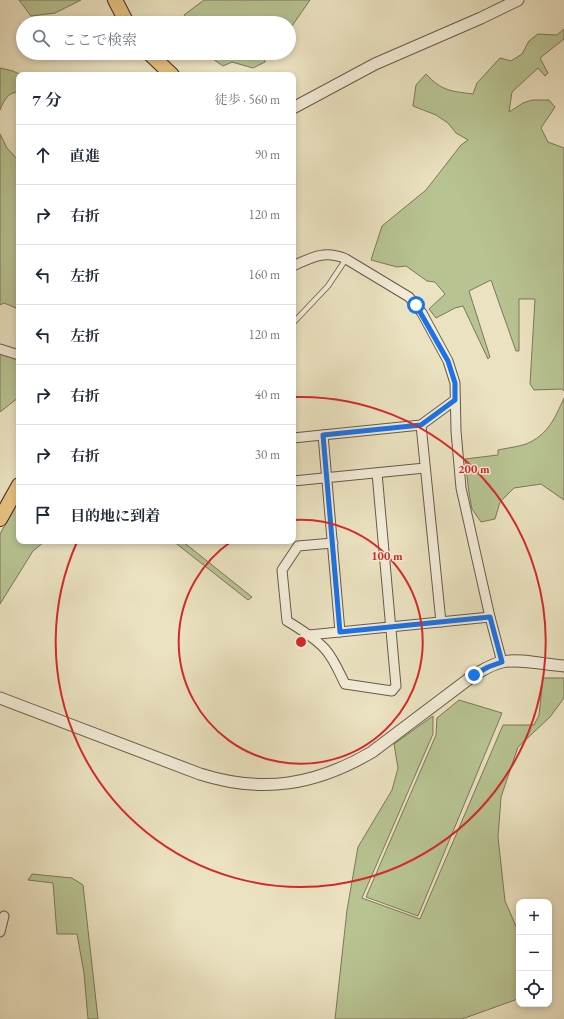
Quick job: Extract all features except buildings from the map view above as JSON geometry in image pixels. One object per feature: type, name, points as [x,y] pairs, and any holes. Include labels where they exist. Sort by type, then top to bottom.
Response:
[{"type":"main road","points":[[115,0],[123,16]]},
{"type":"main road","points":[[156,60],[169,72]]},
{"type":"main road","points":[[0,519],[16,490]]},
{"type":"street","points":[[296,106],[375,64],[481,18],[518,0]]},
{"type":"street","points":[[296,265],[317,256],[326,254],[336,255],[346,259],[402,292],[416,305],[448,361],[455,383],[458,462],[461,488],[490,617],[502,662]]},
{"type":"street","points":[[0,349],[16,354]]},
{"type":"street","points":[[296,438],[421,425],[455,400]]},
{"type":"street","points":[[421,425],[441,622]]},
{"type":"street","points":[[323,435],[340,632]]},
{"type":"street","points":[[296,481],[425,468]]},
{"type":"street","points":[[333,543],[298,546],[282,570],[287,620],[309,635],[325,649],[345,684],[392,691],[396,686],[377,473]]},
{"type":"street","points":[[309,635],[490,617]]},
{"type":"street","points":[[0,698],[214,778],[240,784],[272,785],[311,778],[341,768],[360,759],[372,752],[474,675],[488,667],[502,662],[564,666]]},
{"type":"street","points":[[0,932],[4,916]]},
{"type":"lane","points":[[296,320],[328,286],[346,259]]},
{"type":"green space","points":[[19,0],[81,0],[55,13],[31,16]]},
{"type":"green space","points":[[204,0],[310,0],[296,20],[296,16],[184,15]]},
{"type":"green space","points":[[564,29],[564,39],[540,58],[548,73],[545,76],[538,68],[512,92],[509,112],[523,103],[532,100],[549,100],[555,107],[541,128],[548,142],[564,148],[564,391],[562,389],[534,390],[530,384],[535,299],[519,299],[519,351],[516,351],[491,280],[469,291],[490,357],[488,359],[463,306],[455,308],[436,318],[429,309],[445,294],[435,282],[427,281],[406,266],[397,267],[371,260],[382,226],[426,190],[461,145],[468,140],[456,133],[448,123],[436,115],[413,106],[416,85],[426,74],[442,87],[458,92],[473,94],[477,83],[500,58],[511,61],[522,54],[529,41],[538,34],[557,35]]},
{"type":"green space","points":[[214,60],[265,60],[265,62],[253,68],[232,62],[223,66]]},
{"type":"green space","points":[[0,68],[16,72],[16,92],[7,97],[0,110]]},
{"type":"green space","points":[[0,134],[7,148],[16,158],[16,308],[4,303],[0,305]]},
{"type":"green space","points":[[0,353],[16,359],[16,399],[0,412]]},
{"type":"green space","points":[[564,398],[564,500],[541,484],[514,488],[500,502],[495,519],[481,522],[472,509],[465,459],[498,455],[498,450],[523,445],[534,440],[550,425]]},
{"type":"green space","points":[[16,505],[16,544],[41,544],[33,551],[0,604],[0,534]]},
{"type":"green space","points":[[177,544],[186,544],[252,597],[248,600]]},
{"type":"green space","points":[[543,678],[564,678],[564,698],[550,717],[518,747],[501,797],[498,837],[505,901],[516,926],[516,999],[462,1019],[335,1019],[347,910],[358,847],[392,790],[398,768],[394,744],[433,716],[433,734],[362,898],[420,919],[503,725],[534,725],[539,715]]},
{"type":"green space","points":[[459,700],[502,713],[418,916],[366,897],[436,735],[437,718]]},
{"type":"green space","points":[[32,874],[72,878],[83,885],[98,1019],[88,1019],[84,973],[77,934],[57,934],[53,883],[28,880]]},
{"type":"route","points":[[416,305],[422,313],[448,361],[455,383],[455,400],[421,425],[323,435],[340,632],[490,617],[502,662],[488,667],[474,675]]}]
